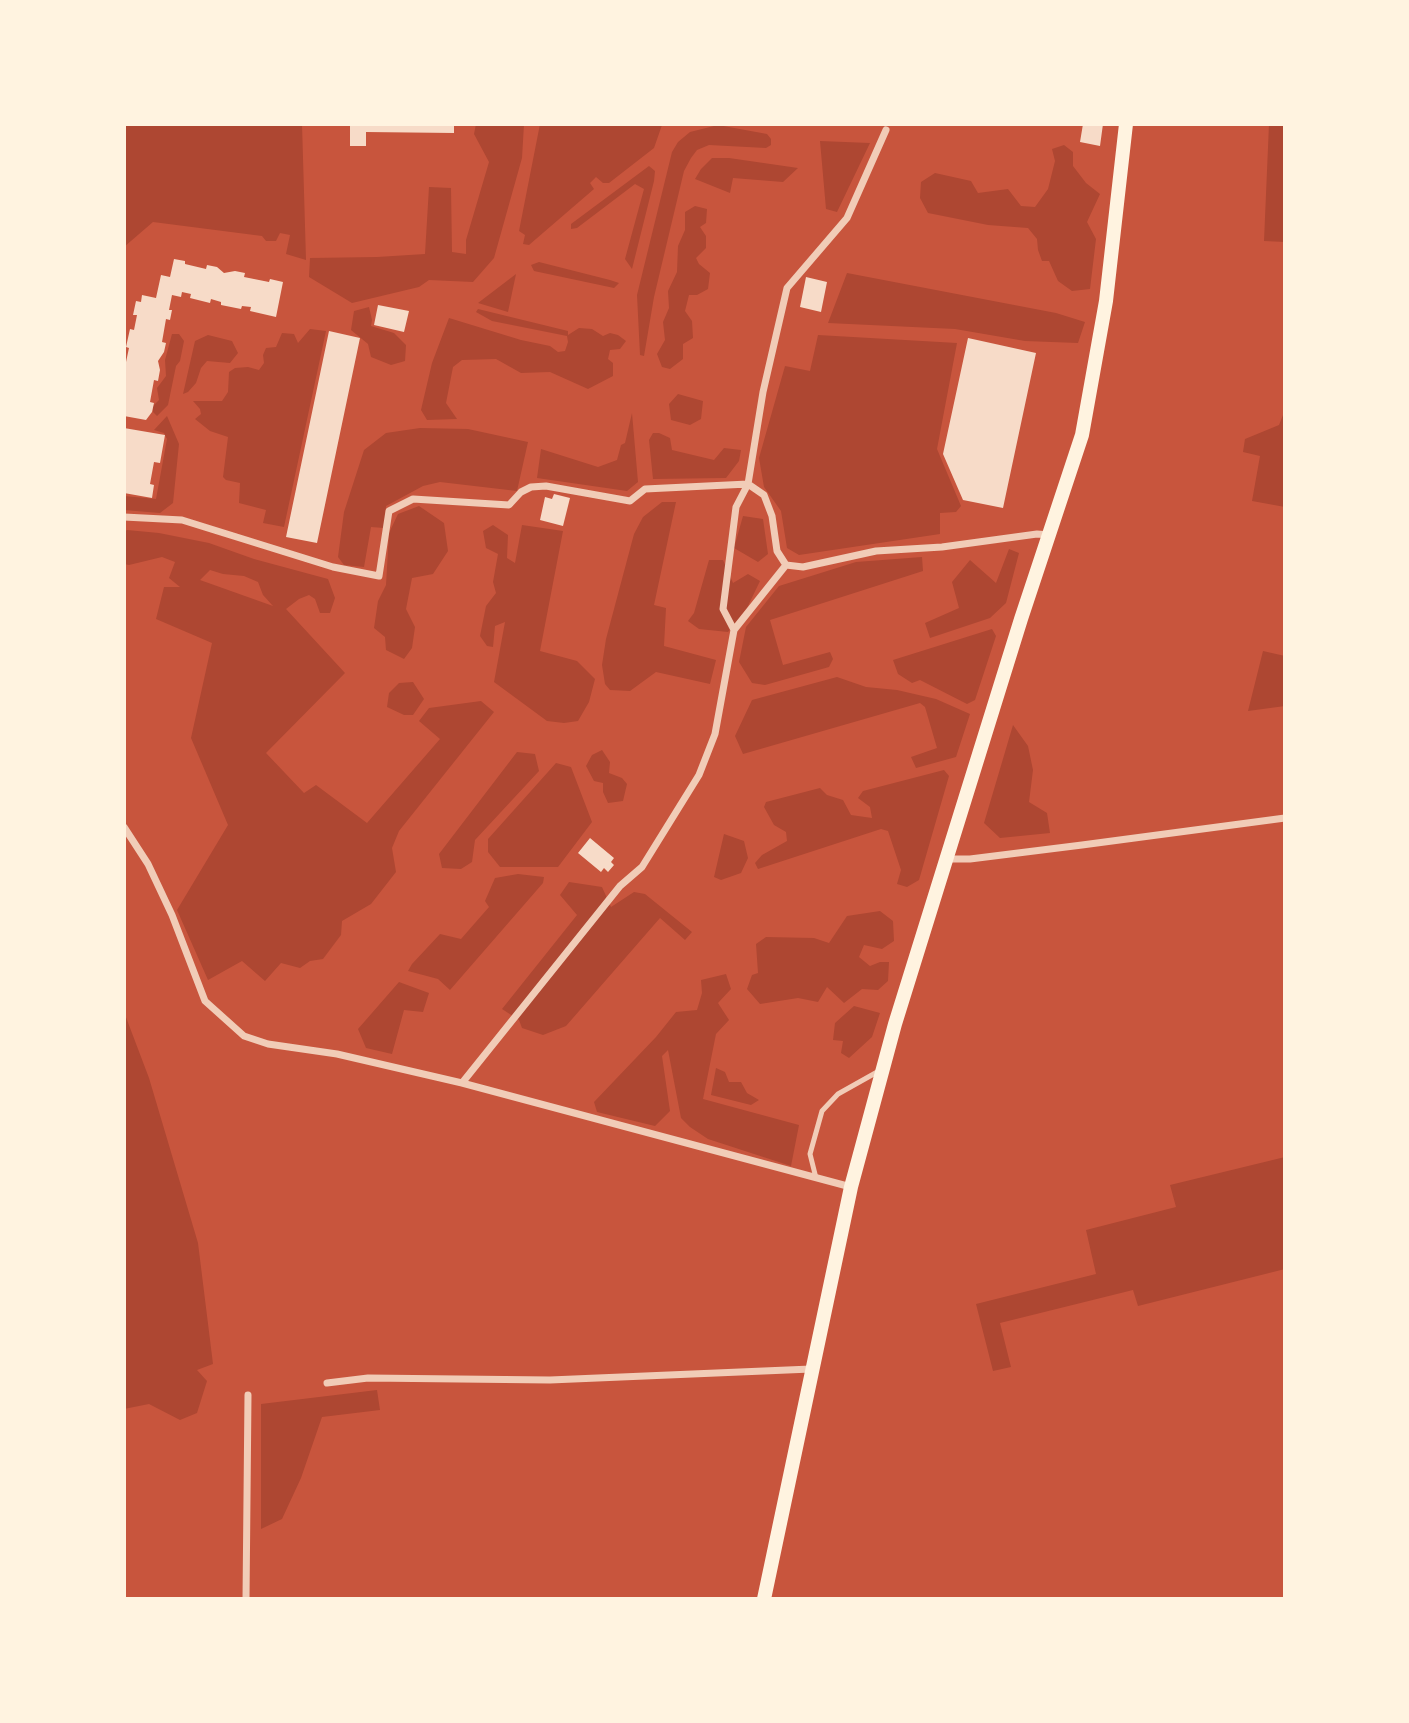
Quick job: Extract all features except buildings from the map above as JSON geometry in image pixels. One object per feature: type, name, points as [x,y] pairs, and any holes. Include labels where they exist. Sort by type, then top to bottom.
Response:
[{"type":"main road","points":[[764,1599],[851,1187],[882,1069],[1021,619],[1082,435],[1106,301],[1126,124]]},
{"type":"street","points":[[734,631],[723,609],[736,507],[748,484],[758,417],[787,288],[847,218],[886,130]]},
{"type":"street","points":[[124,517],[182,520],[333,567],[379,576],[389,510],[413,499],[509,505],[521,492],[531,487],[546,485],[630,501],[645,489],[748,484],[764,495],[772,516],[777,551],[786,565]]},
{"type":"street","points":[[786,565],[803,567],[876,551],[942,547],[1037,534],[1051,535]]},
{"type":"street","points":[[462,1083],[620,886],[642,867],[699,775],[715,734],[734,631],[786,565]]},
{"type":"street","points":[[947,859],[970,859],[1069,847],[1285,818]]},
{"type":"street","points":[[124,827],[148,864],[172,915],[205,1002],[244,1037],[268,1044],[337,1054],[462,1083],[851,1187]]},
{"type":"street","points":[[327,1383],[368,1378],[550,1380],[811,1368]]},
{"type":"street","points":[[246,1599],[248,1395]]},
{"type":"lane","points":[[816,1178],[810,1154],[822,1111],[838,1094],[882,1069]]},
{"type":"shaded area","points":[[124,124],[302,124],[306,260],[286,254],[290,235],[280,233],[276,241],[266,241],[262,236],[153,222],[124,247]]},
{"type":"shaded area","points":[[476,124],[524,124],[522,158],[494,258],[473,282],[429,280],[419,287],[352,303],[309,277],[310,258],[425,254],[429,187],[451,188],[452,252],[466,254],[466,240],[489,162],[474,134]]},
{"type":"shaded area","points":[[540,124],[662,125],[654,148],[609,183],[603,183],[596,177],[590,183],[594,189],[529,245],[523,244],[525,235],[519,231]]},
{"type":"shaded area","points":[[1269,124],[1285,124],[1285,242],[1264,241]]},
{"type":"shaded area","points":[[718,125],[767,134],[771,145],[766,148],[709,145],[697,150],[691,158],[684,171],[654,297],[644,356],[640,355],[637,295],[672,152],[678,142],[690,132]]},
{"type":"shaded area","points":[[820,141],[870,143],[837,212],[826,209]]},
{"type":"shaded area","points":[[1064,145],[1073,152],[1073,166],[1086,183],[1100,194],[1087,222],[1096,239],[1090,289],[1072,291],[1058,281],[1049,261],[1042,261],[1037,239],[1028,228],[988,225],[928,213],[920,198],[921,182],[935,173],[971,181],[978,193],[1008,189],[1021,206],[1035,207],[1048,189],[1055,161],[1052,149]]},
{"type":"shaded area","points":[[712,158],[798,168],[783,182],[733,178],[730,193],[695,179]]},
{"type":"shaded area","points":[[649,166],[655,171],[654,181],[632,269],[625,259],[644,189],[635,184],[577,228],[571,229],[571,224]]},
{"type":"shaded area","points":[[695,206],[707,209],[706,223],[700,227],[706,236],[706,248],[696,258],[710,273],[708,289],[697,295],[689,295],[685,311],[692,321],[693,338],[683,344],[683,359],[670,369],[662,367],[657,354],[665,340],[663,322],[669,308],[668,291],[677,272],[678,246],[685,230],[685,212]]},
{"type":"shaded area","points":[[539,262],[619,283],[614,288],[534,271],[531,265]]},
{"type":"shaded area","points":[[847,273],[1056,313],[1085,322],[1078,343],[1025,341],[955,329],[828,323]]},
{"type":"shaded area","points":[[516,274],[508,312],[478,303]]},
{"type":"shaded area","points":[[369,307],[371,326],[394,333],[406,345],[405,361],[391,365],[371,357],[368,344],[351,330],[354,311]]},
{"type":"shaded area","points":[[478,309],[568,331],[568,335],[579,328],[592,329],[603,336],[610,333],[618,335],[626,341],[620,349],[610,350],[608,359],[613,363],[613,376],[588,389],[550,372],[521,373],[496,359],[462,360],[453,367],[446,403],[457,419],[427,420],[421,410],[432,363],[449,318],[550,346],[558,352],[565,351],[567,336],[492,321],[476,312]]},
{"type":"shaded area","points":[[310,329],[326,331],[284,527],[263,523],[266,510],[239,503],[240,483],[223,477],[228,437],[210,431],[195,419],[201,414],[193,401],[222,401],[228,392],[229,372],[235,368],[248,367],[259,370],[264,363],[266,348],[276,347],[282,333],[294,334],[298,343]]},
{"type":"shaded area","points":[[172,334],[179,334],[184,341],[168,405],[157,416],[153,412],[153,406],[159,400],[157,388],[166,376],[165,360]]},
{"type":"shaded area","points":[[208,335],[232,341],[238,353],[230,363],[207,361],[201,368],[196,383],[183,394],[195,341]]},
{"type":"shaded area","points":[[818,335],[957,343],[937,449],[961,506],[956,512],[940,513],[940,534],[799,555],[787,548],[781,511],[764,487],[759,458],[785,366],[810,371]]},
{"type":"shaded area","points":[[678,394],[703,401],[701,419],[690,425],[671,420],[669,404]]},
{"type":"shaded area","points":[[1285,410],[1285,507],[1252,501],[1260,456],[1243,452],[1245,439],[1279,425]]},
{"type":"shaded area","points":[[632,413],[638,482],[627,491],[537,478],[541,449],[598,467],[617,460],[621,445],[625,443]]},
{"type":"shaded area","points":[[167,416],[179,444],[173,503],[160,513],[124,510],[124,496],[156,499],[167,439],[164,433],[154,430]]},
{"type":"shaded area","points":[[420,428],[468,429],[528,442],[517,491],[440,482],[423,486],[386,506],[384,528],[371,527],[364,567],[344,565],[338,557],[344,512],[364,450],[386,433]]},
{"type":"shaded area","points":[[653,433],[670,438],[672,450],[714,460],[724,448],[741,450],[739,461],[726,478],[653,479],[649,440]]},
{"type":"shaded area","points":[[662,502],[676,502],[654,605],[666,608],[664,646],[716,660],[710,684],[656,672],[630,691],[610,690],[605,684],[602,665],[606,639],[634,534],[643,517]]},
{"type":"shaded area","points":[[419,506],[444,523],[448,551],[433,574],[412,578],[406,609],[415,627],[412,648],[404,659],[386,650],[385,637],[374,628],[378,601],[386,585],[389,533],[398,514]]},
{"type":"shaded area","points":[[743,516],[763,519],[768,554],[758,562],[734,548]]},
{"type":"shaded area","points":[[493,525],[508,535],[507,558],[515,563],[522,525],[563,531],[540,651],[577,661],[595,679],[589,702],[578,721],[547,721],[494,682],[505,622],[495,626],[493,647],[487,646],[480,636],[486,606],[496,593],[493,582],[498,554],[486,548],[483,531]]},
{"type":"shaded area","points":[[124,532],[159,533],[209,543],[254,559],[328,579],[335,598],[330,613],[320,613],[315,599],[309,595],[286,609],[345,673],[266,753],[304,793],[316,785],[367,823],[440,739],[419,721],[429,708],[481,701],[494,712],[399,831],[392,848],[396,872],[371,904],[342,921],[341,935],[323,959],[310,961],[300,968],[281,963],[265,981],[242,961],[208,980],[177,910],[228,825],[191,738],[212,643],[156,619],[164,587],[180,587],[169,578],[175,562],[162,557],[124,564]],"holes":[[[210,570],[244,576],[258,582],[263,595],[273,606],[200,580]]]},
{"type":"shaded area","points":[[1009,549],[1019,553],[1006,603],[990,618],[930,638],[925,623],[959,608],[952,582],[970,560],[996,583]]},
{"type":"shaded area","points":[[922,557],[923,571],[770,620],[783,665],[830,652],[833,659],[829,667],[765,685],[752,683],[739,662],[746,627],[779,586],[856,562]]},
{"type":"shaded area","points":[[709,560],[723,560],[733,583],[748,574],[760,581],[747,608],[728,632],[699,629],[688,621],[694,613]]},
{"type":"shaded area","points":[[992,629],[996,636],[975,700],[967,704],[920,680],[912,683],[898,674],[893,660]]},
{"type":"shaded area","points":[[1263,651],[1285,656],[1285,706],[1248,711]]},
{"type":"shaded area","points":[[837,677],[866,687],[897,690],[936,699],[970,714],[956,757],[916,768],[911,757],[937,748],[925,707],[920,703],[743,754],[735,736],[752,700]]},
{"type":"shaded area","points":[[413,682],[424,699],[413,715],[404,715],[387,707],[389,693],[399,683]]},
{"type":"shaded area","points":[[1013,725],[1028,746],[1033,770],[1029,802],[1047,813],[1050,833],[1000,838],[984,823]]},
{"type":"shaded area","points":[[602,750],[610,762],[609,773],[622,778],[627,784],[623,801],[608,803],[603,792],[603,783],[594,781],[586,766],[592,755]]},
{"type":"shaded area","points":[[517,752],[535,754],[539,771],[475,840],[472,862],[461,869],[442,868],[439,854]]},
{"type":"shaded area","points":[[556,763],[571,767],[592,822],[558,867],[500,867],[488,852],[488,839]]},
{"type":"shaded area","points":[[944,770],[949,776],[919,880],[907,887],[897,884],[901,870],[888,831],[881,829],[758,869],[755,863],[762,855],[787,841],[786,832],[774,825],[764,807],[766,802],[820,788],[827,795],[843,800],[851,815],[872,818],[870,807],[858,798],[863,791]]},
{"type":"shaded area","points":[[724,834],[744,841],[748,858],[741,873],[721,880],[714,877]]},
{"type":"shaded area","points":[[518,874],[544,877],[543,883],[450,990],[438,979],[408,971],[440,934],[461,939],[489,907],[485,901],[495,878]]},
{"type":"shaded area","points":[[569,882],[602,887],[611,907],[634,892],[645,894],[692,932],[685,940],[660,918],[566,1026],[543,1035],[522,1028],[519,1020],[502,1009],[577,915],[560,895]]},
{"type":"shaded area","points":[[880,911],[893,921],[894,941],[882,949],[864,945],[859,957],[870,966],[889,962],[888,981],[878,990],[862,989],[844,1003],[827,987],[818,1002],[798,998],[760,1004],[747,989],[752,975],[758,973],[756,944],[766,937],[814,938],[829,943],[847,916]]},
{"type":"shaded area","points":[[726,974],[731,989],[718,1003],[729,1020],[716,1034],[703,1099],[799,1125],[791,1166],[708,1139],[690,1127],[681,1118],[668,1050],[662,1056],[670,1111],[655,1126],[597,1112],[594,1102],[676,1012],[697,1010],[702,993],[701,980]]},
{"type":"shaded area","points":[[399,982],[429,993],[423,1012],[404,1010],[392,1054],[366,1048],[358,1029]]},
{"type":"shaded area","points":[[854,1006],[880,1013],[872,1037],[849,1058],[841,1053],[843,1041],[833,1040],[835,1023]]},
{"type":"shaded area","points":[[124,1012],[149,1078],[198,1243],[213,1364],[197,1370],[207,1381],[197,1413],[180,1420],[149,1404],[124,1409]]},
{"type":"shaded area","points":[[716,1068],[725,1072],[729,1082],[741,1082],[747,1093],[759,1100],[751,1105],[711,1095]]},
{"type":"shaded area","points":[[1285,1157],[1285,1269],[1138,1306],[1133,1290],[1000,1323],[1011,1367],[993,1371],[976,1304],[1096,1274],[1086,1230],[1176,1207],[1170,1185]]},
{"type":"shaded area","points":[[377,1390],[380,1410],[322,1417],[301,1478],[282,1519],[261,1529],[261,1404]]}]
